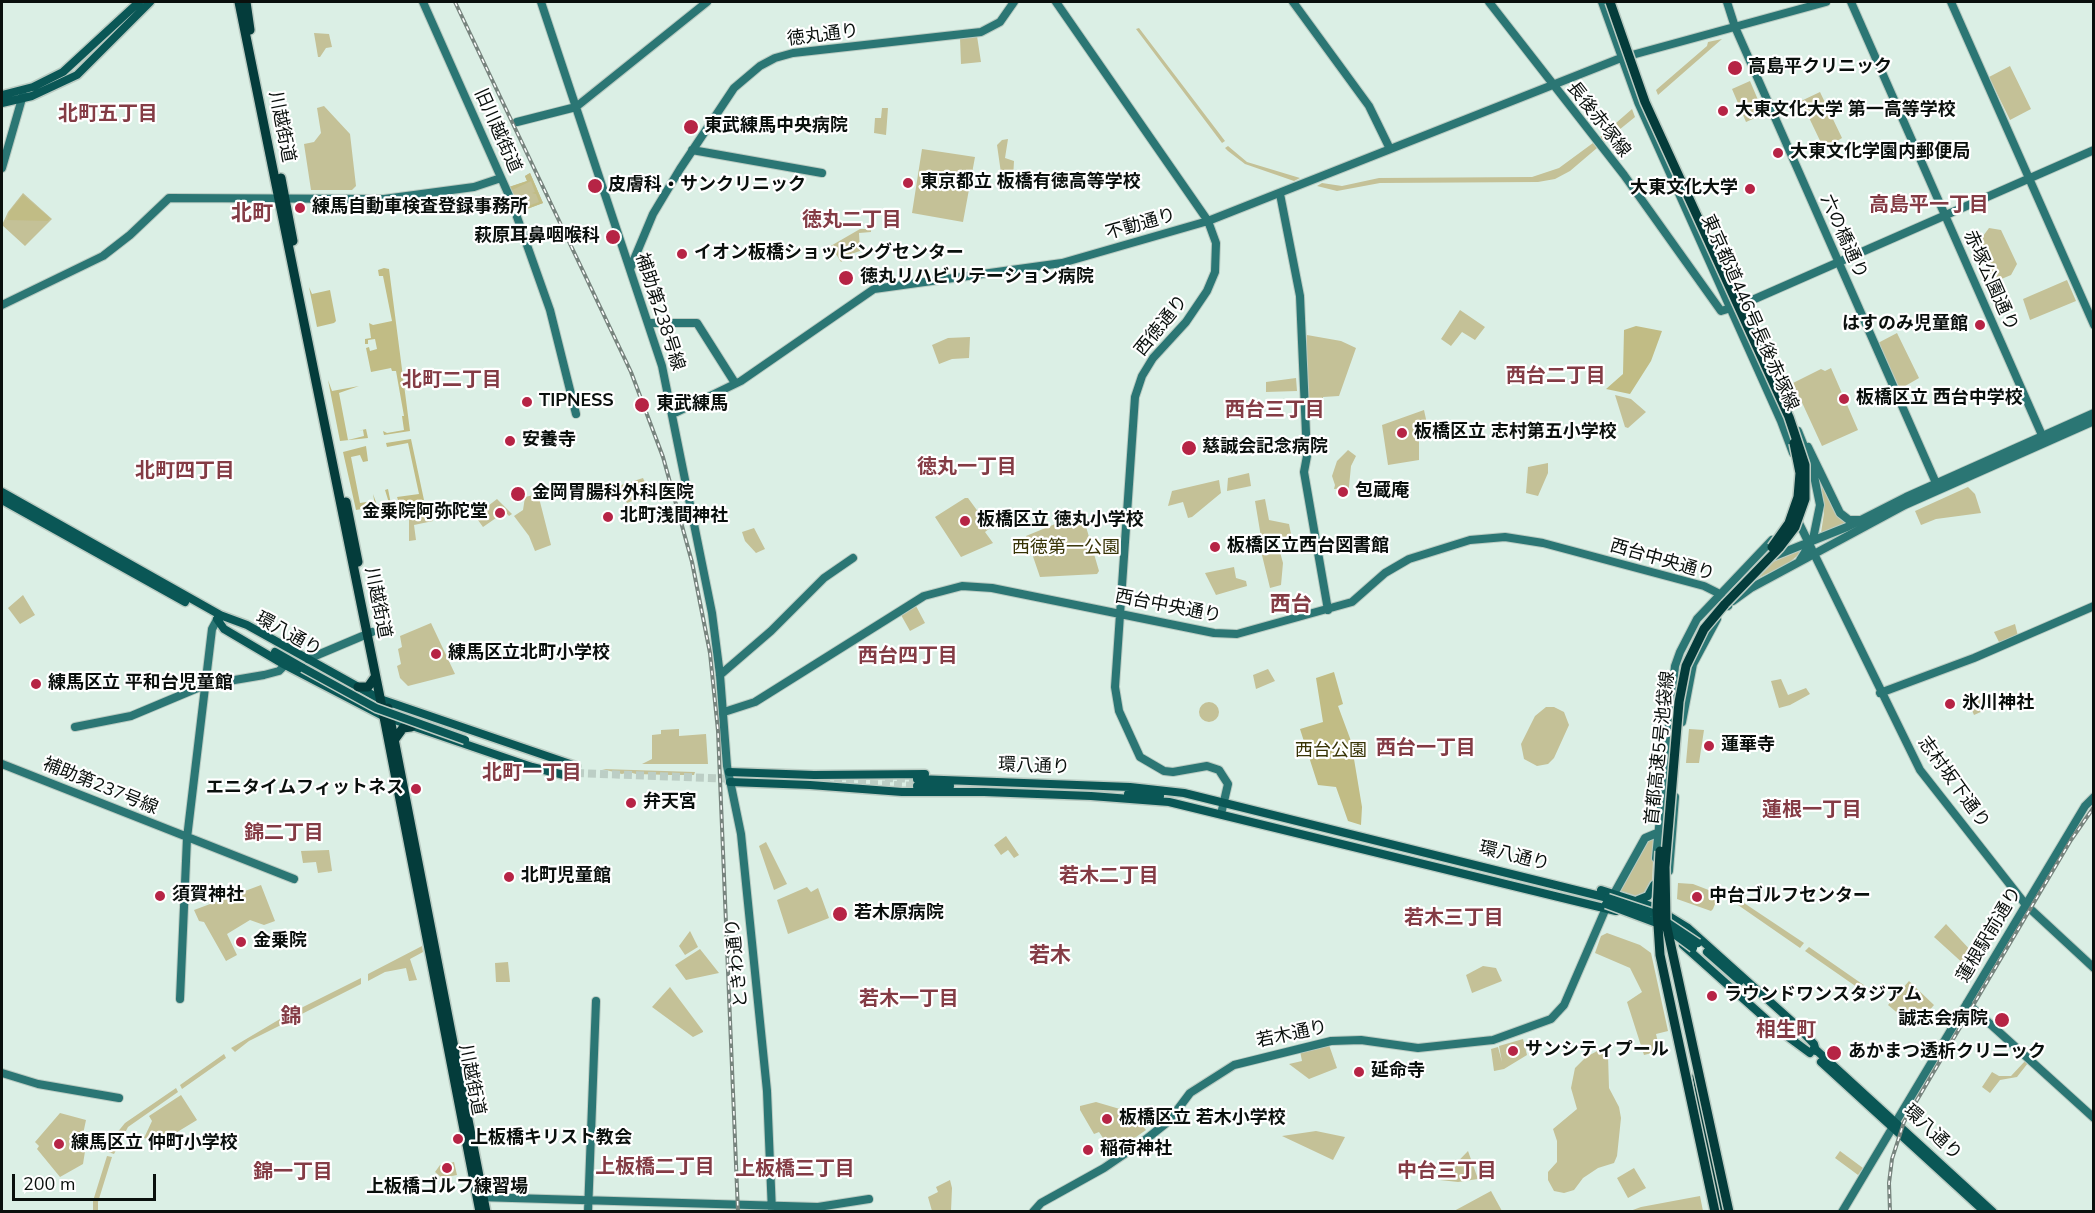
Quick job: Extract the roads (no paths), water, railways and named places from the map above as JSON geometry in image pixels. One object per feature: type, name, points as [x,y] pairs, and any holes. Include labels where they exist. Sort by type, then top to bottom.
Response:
[{"type":"highway","name":"川越街道","points":[[239,2],[370,633],[480,1198],[486,1212]]},
{"type":"highway","name":"川越街道","points":[[246,2],[281,197]]},
{"type":"highway","name":"首都高速5号池袋線","points":[[1606,2],[1642,104],[1784,419],[1799,466],[1799,491],[1789,523],[1775,544],[1721,600],[1694,634],[1681,664],[1674,702],[1659,867],[1658,940],[1664,981],[1715,1212]]},
{"type":"highway","name":"首都高速5号池袋線","points":[[1606,2],[1645,102],[1792,424],[1805,465],[1805,499],[1795,526],[1779,548],[1725,603],[1704,629],[1686,666],[1679,702],[1665,874],[1666,923],[1731,1212]]},
{"type":"highway","name":"川越街道","points":[[370,633],[375,677],[383,700]]},
{"type":"highway","points":[[358,687],[368,687],[375,677]]},
{"type":"highway","name":"川越街道","points":[[387,718],[394,738],[480,1198],[480,1212]]},
{"type":"highway","points":[[394,738],[403,728],[411,727]]},
{"type":"highway","points":[[1682,1056],[1703,1127],[1722,1212]]},
{"type":"highway","points":[[1698,1056],[1697,1084],[1703,1127]]},
{"type":"main road","points":[[2,94],[23,95],[71,66],[139,2]]},
{"type":"main road","points":[[2,103],[77,75],[150,2]]},
{"type":"main road","name":"環八通り","points":[[2,492],[218,617]]},
{"type":"main road","name":"環八通り","points":[[2,500],[385,706],[466,737],[576,770]]},
{"type":"main road","points":[[218,617],[224,629],[285,665],[387,718],[540,769],[564,775],[576,770]]},
{"type":"main road","points":[[306,663],[348,681],[383,700],[576,770]]},
{"type":"main road","points":[[343,696],[352,692],[348,681]]},
{"type":"main road","points":[[421,730],[426,715]]},
{"type":"main road","points":[[729,772],[827,775],[939,774],[987,777],[1021,783]]},
{"type":"main road","points":[[825,786],[831,781],[827,775]]},
{"type":"main road","points":[[730,782],[902,792],[984,789],[1169,802],[1451,861],[1487,865],[1506,875],[1654,925],[1688,949],[1776,1028],[1813,1052],[1814,1044],[1796,1025],[1702,939],[1654,907],[1615,894],[1506,875],[1479,874],[1451,861]]},
{"type":"main road","name":"環八通り","points":[[1451,861],[1291,814],[1259,811],[1224,806],[1159,796],[984,789],[917,782],[1021,783],[1151,789],[1224,806],[1506,875],[1626,903],[1662,918],[1689,936],[1791,1027],[1813,1052]]},
{"type":"main road","name":"環八通り","points":[[1506,875],[1615,906],[1662,925],[1685,940],[1994,1212]]},
{"type":"main road","points":[[1637,900],[1647,897],[1654,885]]},
{"type":"main road","points":[[1676,959],[1682,950],[1688,949]]},
{"type":"main road","name":"環八通り","points":[[1894,1125],[1985,1212]]},
{"type":"street","name":"旧川越街道","points":[[423,2],[501,178],[550,310],[576,414]]},
{"type":"street","name":"補助第238号線","points":[[541,2],[648,324],[669,397],[712,613],[723,712]]},
{"type":"street","points":[[517,123],[576,107],[707,2]]},
{"type":"street","name":"徳丸通り","points":[[630,269],[654,214],[692,150],[734,88],[771,60],[793,53],[981,32],[1000,22],[1014,2]]},
{"type":"street","name":"西徳通り","points":[[1056,2],[1208,221],[1217,251],[1212,282],[1186,322],[1153,358],[1142,376],[1135,397],[1115,687],[1121,717],[1136,752],[1150,766],[1173,772],[1207,765],[1222,772],[1228,784],[1224,806]]},
{"type":"street","points":[[1293,2],[1369,106],[1390,148]]},
{"type":"street","name":"長後赤塚線","points":[[1489,2],[1624,176],[1716,306],[1722,311],[1730,308]]},
{"type":"street","name":"東京都道446号長後赤塚線","points":[[1606,2],[1621,58],[1792,452],[1796,478],[1792,506],[1784,525],[1751,565],[1720,594],[1687,635],[1675,666],[1657,833],[1654,925],[1658,955],[1715,1212]]},
{"type":"street","name":"東京都道446号長後赤塚線","points":[[1614,2],[1650,103],[1812,466],[1819,497],[1820,514],[1810,543],[1794,565]]},
{"type":"street","name":"六の橋通り","points":[[1727,2],[1735,27],[1936,483]]},
{"type":"street","name":"不動通り","points":[[677,412],[735,383],[874,289],[1062,263],[1208,221],[1632,54],[1826,2]]},
{"type":"street","name":"赤塚公園通り","points":[[1851,2],[2044,439]]},
{"type":"street","points":[[1951,2],[2094,325]]},
{"type":"street","points":[[2,168],[23,95]]},
{"type":"street","points":[[692,150],[822,173]]},
{"type":"street","points":[[1730,308],[2094,150]]},
{"type":"street","points":[[2,305],[103,256],[130,236],[169,198],[387,198],[474,187],[501,178]]},
{"type":"street","points":[[1280,194],[1300,296],[1307,456],[1304,472],[1328,610]]},
{"type":"street","points":[[648,324],[697,323],[735,383]]},
{"type":"street","name":"東京都道446号長後赤塚線","points":[[1731,1212],[1676,959],[1669,915],[1668,880],[1677,765],[1687,684],[1698,651],[1728,606],[1751,588],[1905,505],[2094,413]]},
{"type":"street","name":"東京都道446号長後赤塚線","points":[[1751,565],[1810,543],[1936,483],[2094,421]]},
{"type":"street","points":[[1797,430],[1815,456],[1843,516],[1852,521],[1864,519]]},
{"type":"street","name":"志村坂下通り","points":[[1792,506],[1880,693],[1920,770],[2026,904],[2094,968]]},
{"type":"street","name":"西台中央通り","points":[[723,712],[755,702],[916,601],[946,589],[972,586],[992,588],[1214,633],[1237,634],[1328,610],[1358,599],[1379,578],[1403,562],[1464,542],[1495,537],[1525,539],[1548,544],[1704,586],[1720,594]]},
{"type":"street","points":[[720,675],[771,631],[824,578],[853,558]]},
{"type":"street","points":[[1720,594],[1728,606]]},
{"type":"street","points":[[1880,693],[1974,658],[2094,606]]},
{"type":"street","points":[[180,999],[187,838],[212,629],[218,617]]},
{"type":"street","points":[[306,663],[370,633]]},
{"type":"street","points":[[75,727],[137,714],[205,684],[269,674],[284,668],[285,665]]},
{"type":"street","name":"ときわ通り","points":[[723,712],[730,782],[741,834],[766,1087],[772,1209]]},
{"type":"street","name":"補助第237号線","points":[[2,764],[294,879]]},
{"type":"street","name":"蓮根駅前通り","points":[[1842,1212],[2085,806],[2094,797]]},
{"type":"street","name":"若木通り","points":[[1033,1212],[1041,1203],[1104,1168],[1145,1140],[1169,1121],[1190,1093],[1234,1065],[1331,1041],[1361,1040],[1418,1048],[1493,1040],[1551,1019],[1564,1005],[1606,908],[1645,838],[1657,833]]},
{"type":"street","points":[[588,1212],[596,1001]]},
{"type":"street","points":[[1967,1003],[2094,1118]]},
{"type":"street","points":[[2,1073],[38,1083],[119,1098]]},
{"type":"street","points":[[480,1198],[772,1209],[823,1207],[869,1199]]},
{"type":"tunnel","points":[[576,773],[737,779]]},
{"type":"tunnel","points":[[885,778],[917,779]]},
{"type":"tunnel","points":[[822,782],[917,786]]},
{"type":"railway","points":[[455,2],[631,372],[663,457],[692,562],[710,653],[718,731],[738,1212]]},
{"type":"railway","points":[[1890,1212],[1889,1183],[1892,1159],[1904,1122],[2071,840],[2094,807]]},
{"type":"place","name":"高島平クリニック","points":[[1735,68]]},
{"type":"place","name":"大東文化大学 第一高等学校","points":[[1723,111]]},
{"type":"place","name":"東武練馬中央病院","points":[[691,127]]},
{"type":"place","name":"大東文化学園内郵便局","points":[[1778,153]]},
{"type":"place","name":"東京都立 板橋有徳高等学校","points":[[908,183]]},
{"type":"place","name":"皮膚科・サンクリニック","points":[[595,186]]},
{"type":"place","name":"大東文化大学","points":[[1750,189]]},
{"type":"place","name":"練馬自動車検査登録事務所","points":[[300,208]]},
{"type":"place","name":"萩原耳鼻咽喉科","points":[[613,237]]},
{"type":"place","name":"イオン板橋ショッピングセンター","points":[[682,254]]},
{"type":"place","name":"徳丸リハビリテーション病院","points":[[846,278]]},
{"type":"place","name":"はすのみ児童館","points":[[1980,325]]},
{"type":"place","name":"板橋区立 西台中学校","points":[[1844,399]]},
{"type":"place","name":"TIPNESS","points":[[527,402]]},
{"type":"place","name":"東武練馬","points":[[642,405]]},
{"type":"place","name":"板橋区立 志村第五小学校","points":[[1402,433]]},
{"type":"place","name":"安養寺","points":[[510,441]]},
{"type":"place","name":"慈誠会記念病院","points":[[1189,448]]},
{"type":"place","name":"包蔵庵","points":[[1343,492]]},
{"type":"place","name":"金岡胃腸科外科医院","points":[[518,494]]},
{"type":"place","name":"金乗院阿弥陀堂","points":[[500,513]]},
{"type":"place","name":"北町浅間神社","points":[[608,517]]},
{"type":"place","name":"板橋区立 徳丸小学校","points":[[965,521]]},
{"type":"place","name":"板橋区立西台図書館","points":[[1215,547]]},
{"type":"place","name":"練馬区立北町小学校","points":[[436,654]]},
{"type":"place","name":"練馬区立 平和台児童館","points":[[36,684]]},
{"type":"place","name":"氷川神社","points":[[1950,704]]},
{"type":"place","name":"蓮華寺","points":[[1709,746]]},
{"type":"place","name":"エニタイムフィットネス","points":[[416,789]]},
{"type":"place","name":"弁天宮","points":[[631,803]]},
{"type":"place","name":"北町児童館","points":[[509,877]]},
{"type":"place","name":"須賀神社","points":[[160,896]]},
{"type":"place","name":"中台ゴルフセンター","points":[[1697,897]]},
{"type":"place","name":"若木原病院","points":[[840,914]]},
{"type":"place","name":"金乗院","points":[[241,942]]},
{"type":"place","name":"ラウンドワンスタジアム","points":[[1712,996]]},
{"type":"place","name":"誠志会病院","points":[[2002,1020]]},
{"type":"place","name":"サンシティプール","points":[[1513,1051]]},
{"type":"place","name":"あかまつ透析クリニック","points":[[1834,1053]]},
{"type":"place","name":"延命寺","points":[[1359,1072]]},
{"type":"place","name":"板橋区立 若木小学校","points":[[1107,1119]]},
{"type":"place","name":"上板橋キリスト教会","points":[[458,1139]]},
{"type":"place","name":"練馬区立 仲町小学校","points":[[59,1144]]},
{"type":"place","name":"稲荷神社","points":[[1088,1150]]},
{"type":"place","name":"上板橋ゴルフ練習場","points":[[447,1168]]},
{"type":"district","name":"北町五丁目","points":[[108,115]]},
{"type":"district","name":"高島平一丁目","points":[[1929,206]]},
{"type":"district","name":"北町","points":[[252,215]]},
{"type":"district","name":"徳丸二丁目","points":[[852,221]]},
{"type":"district","name":"西台二丁目","points":[[1556,377]]},
{"type":"district","name":"北町二丁目","points":[[452,381]]},
{"type":"district","name":"西台三丁目","points":[[1275,411]]},
{"type":"district","name":"徳丸一丁目","points":[[967,468]]},
{"type":"district","name":"北町四丁目","points":[[185,472]]},
{"type":"district","name":"西台","points":[[1291,606]]},
{"type":"district","name":"西台四丁目","points":[[908,657]]},
{"type":"district","name":"西台一丁目","points":[[1426,749]]},
{"type":"district","name":"北町一丁目","points":[[532,774]]},
{"type":"district","name":"蓮根一丁目","points":[[1812,811]]},
{"type":"district","name":"錦二丁目","points":[[284,834]]},
{"type":"district","name":"若木二丁目","points":[[1109,877]]},
{"type":"district","name":"若木三丁目","points":[[1454,919]]},
{"type":"district","name":"若木","points":[[1050,957]]},
{"type":"district","name":"若木一丁目","points":[[909,1000]]},
{"type":"district","name":"錦","points":[[291,1018]]},
{"type":"district","name":"相生町","points":[[1786,1031]]},
{"type":"district","name":"上板橋二丁目","points":[[655,1168]]},
{"type":"district","name":"上板橋三丁目","points":[[795,1170]]},
{"type":"district","name":"中台三丁目","points":[[1447,1172]]},
{"type":"district","name":"錦一丁目","points":[[293,1173]]},
{"type":"park label","name":"西徳第一公園","points":[[1066,549]]},
{"type":"park label","name":"西台公園","points":[[1331,752]]}]
